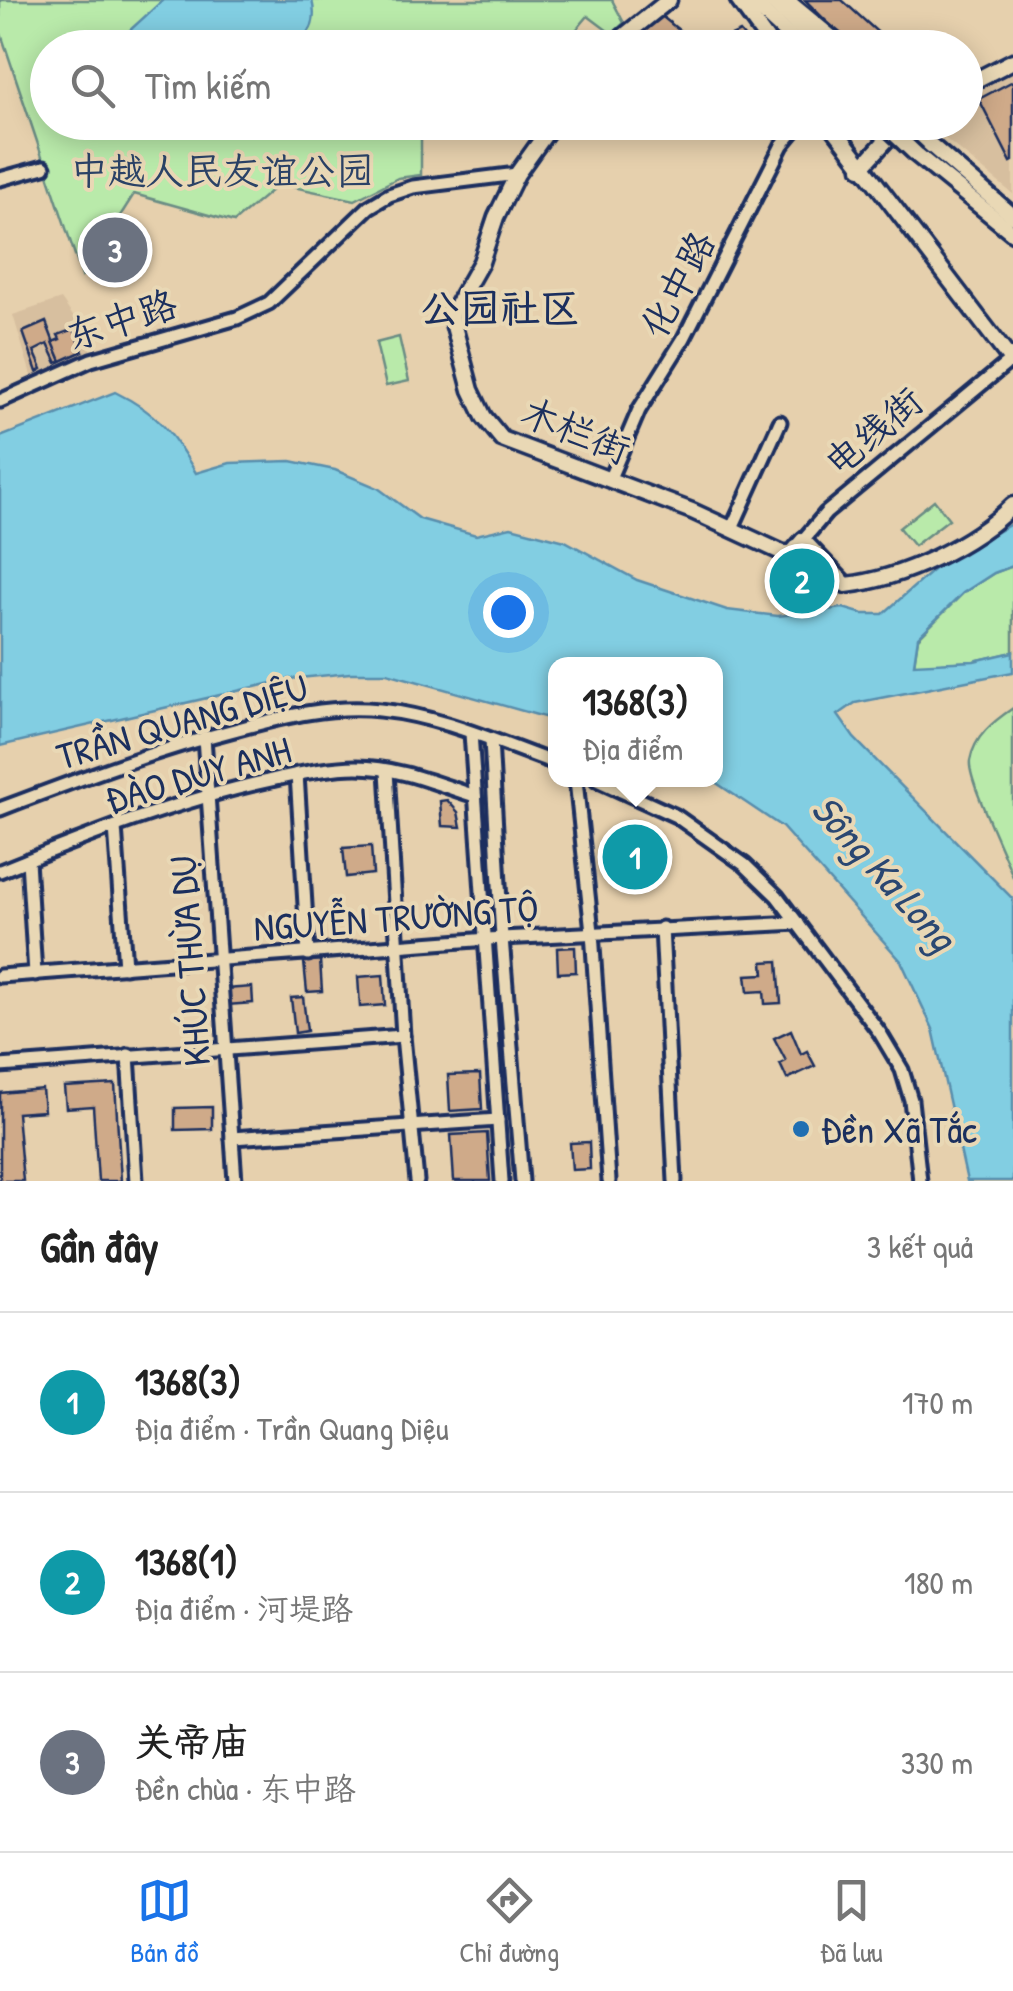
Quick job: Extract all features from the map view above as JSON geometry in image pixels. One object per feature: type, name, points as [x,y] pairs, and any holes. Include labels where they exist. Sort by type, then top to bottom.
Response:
[{"type":"street","points":[[631,30],[668,0]]},
{"type":"street","points":[[738,0],[760,30]]},
{"type":"street","points":[[750,0],[791,30]]},
{"type":"street","points":[[770,0],[798,30]]},
{"type":"street","points":[[786,0],[822,30]]},
{"type":"street","points":[[983,77],[1013,62]]},
{"type":"street","points":[[517,174],[541,140]]},
{"type":"street","name":"化中路","points":[[610,478],[640,410],[684,338],[785,140]]},
{"type":"street","points":[[842,140],[1012,362]]},
{"type":"street","points":[[861,168],[887,140]]},
{"type":"street","points":[[910,140],[1013,216]]},
{"type":"street","points":[[916,140],[1013,233]]},
{"type":"street","points":[[0,179],[44,167]]},
{"type":"street","name":"东中路","points":[[0,401],[103,355],[236,318],[269,303],[369,207],[389,194],[412,187],[517,174]]},
{"type":"street","name":"木栏街","points":[[517,174],[480,262],[451,315],[471,390],[484,418],[502,439],[610,478],[732,528],[783,554]]},
{"type":"street","name":"电线街","points":[[783,554],[792,553],[826,513],[1012,362]]},
{"type":"street","points":[[732,528],[780,422]]},
{"type":"street","points":[[803,540],[846,586],[897,576],[961,543],[1013,505]]},
{"type":"street","name":"TRẦN QUANG DIỆU","points":[[0,810],[132,759],[301,712],[340,708],[410,714],[548,760]]},
{"type":"street","points":[[471,732],[502,1181]]},
{"type":"street","name":"KHÚC THỪA DỤ","points":[[204,738],[234,1181]]},
{"type":"street","points":[[491,740],[522,1181]]},
{"type":"street","name":"ĐÀO DUY ANH","points":[[0,871],[208,794],[296,774],[354,766],[387,770],[476,796]]},
{"type":"street","points":[[387,770],[402,1036],[417,1181]]},
{"type":"street","points":[[296,774],[308,954]]},
{"type":"street","points":[[577,787],[592,932],[608,1181]]},
{"type":"street","points":[[612,787],[676,816],[707,836],[778,896],[880,1033],[902,1070],[911,1100],[920,1181]]},
{"type":"street","points":[[115,827],[124,967]]},
{"type":"street","points":[[28,860],[35,974]]},
{"type":"street","name":"NGUYỄN TRƯỜNG TỘ","points":[[0,976],[592,932],[798,923]]},
{"type":"street","points":[[662,928],[675,1181]]},
{"type":"street","points":[[0,1066],[402,1036]]},
{"type":"street","points":[[128,1055],[136,1181]]},
{"type":"street","points":[[232,1138],[498,1120]]},
{"type":"shaded area","points":[[1013,68],[1013,194],[947,140],[983,140],[983,82]]},
{"type":"shaded area","points":[[61,299],[82,329],[91,352],[32,378],[13,315]]},
{"type":"green space","name":"中越人民友谊公园","points":[[0,0],[612,0],[624,23],[616,30],[607,30],[588,16],[576,30],[30,30],[30,121],[0,31]]},
{"type":"green space","name":"中越人民友谊公园","points":[[36,140],[421,140],[421,175],[398,178],[355,200],[279,184],[234,222],[134,194],[82,276]]},
{"type":"green space","points":[[399,337],[409,381],[386,386],[376,343]]},
{"type":"green space","points":[[934,500],[949,519],[914,546],[899,528]]},
{"type":"green space","points":[[1013,566],[1013,652],[974,661],[914,665],[918,638],[963,593]]},
{"type":"green space","points":[[1013,708],[1013,877],[980,800],[970,761],[980,737]]},
{"type":"water","points":[[163,0],[312,0],[314,9],[310,30],[130,30]]},
{"type":"water","name":"Sông Ka Long","points":[[115,392],[163,425],[196,473],[230,463],[291,461],[335,470],[378,488],[420,519],[476,535],[511,527],[565,541],[637,580],[727,610],[778,616],[843,608],[883,614],[940,564],[1013,523],[1013,566],[963,593],[918,637],[914,664],[974,661],[1013,652],[1013,672],[855,703],[838,715],[854,738],[1013,899],[1013,1181],[967,1181],[933,1029],[901,961],[782,827],[722,787],[723,657],[548,657],[548,718],[387,673],[350,673],[289,679],[0,746],[0,437]]},
{"type":"building","points":[[805,0],[842,0],[875,30],[835,30]]},
{"type":"building","points":[[659,14],[679,30],[640,30]]},
{"type":"building","points":[[1013,81],[1011,162],[983,107],[983,97]]},
{"type":"building","points":[[113,228],[136,243],[118,271],[95,257]]},
{"type":"building","points":[[46,322],[61,361],[57,363],[48,344],[34,351],[42,369],[37,372],[23,332]]},
{"type":"building","points":[[74,329],[83,351],[61,361],[53,342],[60,339],[58,335]]},
{"type":"building","points":[[447,800],[458,812],[461,827],[442,826],[440,801]]},
{"type":"building","points":[[371,846],[373,874],[346,877],[343,848]]},
{"type":"building","points":[[575,947],[576,972],[558,973],[557,948]]},
{"type":"building","points":[[320,960],[322,991],[307,992],[304,962]]},
{"type":"building","points":[[778,961],[781,1003],[765,1004],[764,991],[748,992],[746,975],[764,974],[763,962]]},
{"type":"building","points":[[383,975],[385,1005],[360,1007],[358,977]]},
{"type":"building","points":[[252,987],[253,1003],[227,1005],[226,989]]},
{"type":"building","points":[[303,997],[307,1031],[295,1033],[291,998]]},
{"type":"building","points":[[791,1030],[801,1054],[807,1051],[815,1066],[787,1079],[780,1064],[786,1061],[774,1038]]},
{"type":"building","points":[[480,1074],[482,1109],[450,1111],[448,1075]]},
{"type":"building","points":[[115,1084],[121,1181],[98,1181],[93,1106],[66,1108],[64,1087]]},
{"type":"building","points":[[42,1089],[44,1111],[17,1113],[23,1181],[0,1181],[0,1093]]},
{"type":"building","points":[[212,1107],[212,1129],[175,1130],[175,1108]]},
{"type":"building","points":[[487,1133],[490,1181],[454,1181],[451,1135]]},
{"type":"building","points":[[589,1142],[590,1169],[572,1170],[570,1143]]},
{"type":"place","name":"关帝庙","points":[[115,250]]},
{"type":"place","name":"1368(1)","points":[[802,581]]},
{"type":"place","name":"1368(3)","points":[[635,857]]},
{"type":"place","name":"Đền Xã Tắc","points":[[801,1129]]},
{"type":"district","name":"公园社区","points":[[500,307]]}]
